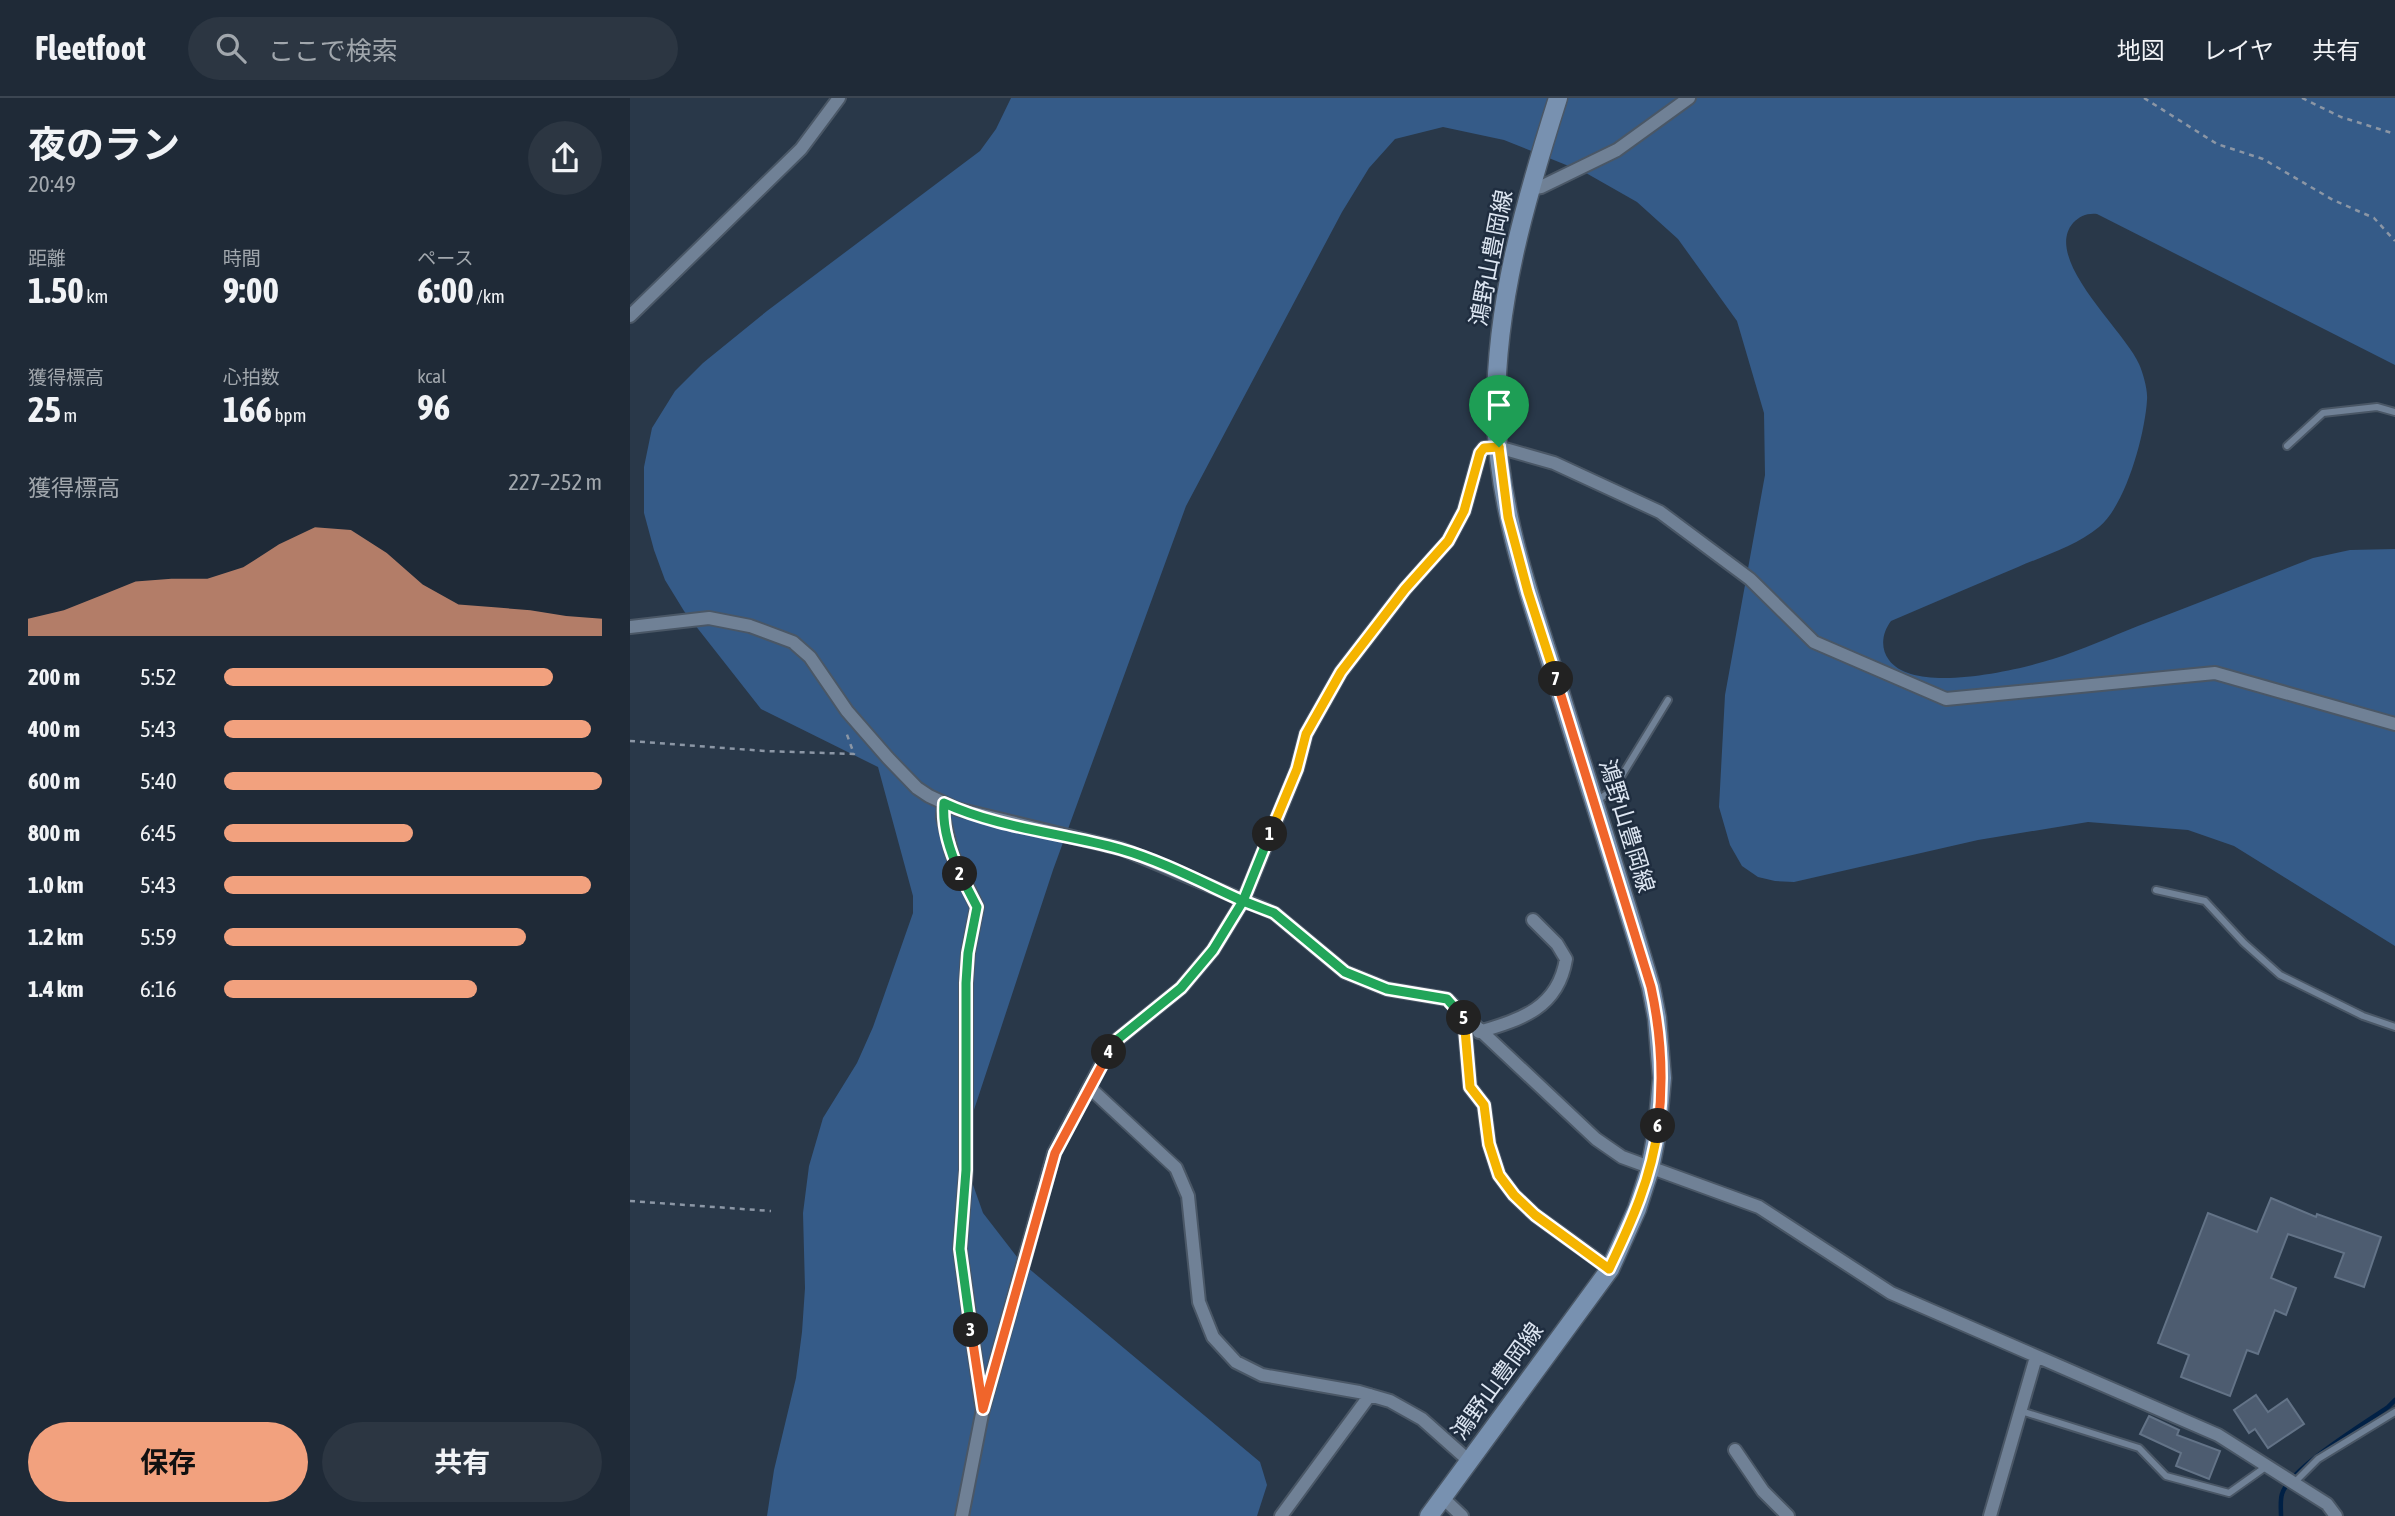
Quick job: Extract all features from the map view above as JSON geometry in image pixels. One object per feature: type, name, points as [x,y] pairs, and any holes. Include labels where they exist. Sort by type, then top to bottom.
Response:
[{"type":"main road","name":"鴻野山豊岡線","points":[[1429,1516],[1609,1269],[1637,1209],[1650,1169],[1657,1132],[1662,1078],[1657,1018],[1641,953],[1528,592],[1508,517],[1499,447],[1497,369],[1512,255],[1529,189],[1558,98]]},
{"type":"street","points":[[630,316],[801,149],[839,98]]},
{"type":"street","points":[[1529,189],[1541,187],[1617,150],[1689,98]]},
{"type":"street","points":[[962,1516],[983,1409],[1055,1153],[1113,1043],[1181,988],[1213,950],[1243,901],[1297,769],[1306,734],[1341,672],[1405,589],[1448,541],[1464,511],[1480,453],[1484,448],[1499,447],[1554,463],[1660,512],[1750,579],[1814,642],[1946,699],[2215,673],[2395,724]]},
{"type":"street","points":[[630,627],[709,618],[750,626],[793,642],[810,657],[846,711],[917,788],[957,809],[1122,849],[1274,913],[1345,972],[1387,989],[1447,999],[1479,1032],[1596,1139],[1622,1157],[1759,1207],[1891,1293],[2218,1436],[2327,1504],[2336,1516]]},
{"type":"street","points":[[944,803],[943,817],[952,854],[977,907],[968,953],[966,983],[966,1170],[960,1249],[983,1409]]},
{"type":"street","points":[[1479,1032],[1519,1020],[1539,1007],[1556,991],[1566,959],[1557,944],[1533,920]]},
{"type":"street","points":[[1464,1017],[1470,1087],[1484,1105],[1489,1144],[1499,1175],[1514,1195],[1535,1215],[1609,1269]]},
{"type":"street","points":[[1090,1088],[1176,1168],[1188,1196],[1199,1302],[1213,1337],[1236,1362],[1262,1375],[1390,1401],[1422,1419],[1468,1460]]},
{"type":"street","points":[[1990,1516],[2036,1357]]},
{"type":"street","points":[[1281,1516],[1370,1395]]},
{"type":"street","points":[[1735,1450],[1763,1491],[1788,1516]]},
{"type":"street","points":[[1442,1497],[1462,1516]]},
{"type":"lane","points":[[2287,446],[2323,413],[2377,407],[2395,412]]},
{"type":"lane","points":[[1594,802],[1613,790],[1668,700]]},
{"type":"lane","points":[[2156,890],[2206,901],[2244,943],[2280,975],[2363,1016],[2395,1027]]},
{"type":"lane","points":[[2021,1411],[2139,1448],[2166,1476],[2229,1493],[2267,1466]]},
{"type":"lane","points":[[2294,1483],[2318,1459],[2395,1412]]},
{"type":"path","points":[[2144,98],[2217,144],[2263,159],[2333,200],[2374,218],[2395,241]]},
{"type":"path","points":[[2302,98],[2341,117],[2395,134]]},
{"type":"path","points":[[630,741],[765,751],[855,754],[842,719],[846,711]]},
{"type":"path","points":[[630,1201],[771,1211]]},
{"type":"shaded area","points":[[1011,98],[2395,98],[2395,365],[2097,214],[2081,217],[2073,223],[2066,238],[2068,256],[2089,295],[2131,350],[2141,368],[2146,387],[2147,400],[2142,431],[2126,486],[2109,517],[2091,533],[2060,550],[1891,621],[1883,641],[1889,660],[1902,670],[1920,676],[1967,677],[2016,669],[2075,652],[2313,558],[2350,550],[2395,549],[2395,946],[2234,846],[2188,830],[2088,822],[1978,840],[1794,882],[1758,877],[1742,866],[1730,845],[1719,807],[1725,695],[1765,475],[1764,413],[1737,321],[1678,239],[1637,202],[1586,173],[1504,140],[1443,127],[1395,139],[1369,168],[1342,212],[1186,506],[1053,870],[968,1128],[972,1182],[983,1213],[1021,1262],[1260,1462],[1267,1485],[1257,1516],[767,1516],[774,1470],[796,1378],[802,1332],[805,1288],[803,1213],[809,1166],[823,1118],[857,1063],[873,1027],[913,913],[913,896],[878,767],[761,709],[684,611],[665,580],[654,550],[644,513],[644,467],[652,428],[675,391],[703,363],[767,311],[980,151],[996,129]]},
{"type":"building","points":[[2271,1198],[2316,1217],[2317,1214],[2381,1237],[2364,1287],[2335,1277],[2344,1253],[2288,1234],[2271,1278],[2296,1288],[2286,1315],[2275,1310],[2258,1354],[2247,1350],[2230,1396],[2181,1377],[2189,1355],[2158,1343],[2208,1213],[2257,1232]]},
{"type":"building","points":[[2256,1395],[2268,1412],[2287,1399],[2304,1424],[2268,1448],[2255,1429],[2249,1433],[2234,1410]]},
{"type":"building","points":[[2149,1416],[2179,1430],[2177,1435],[2220,1451],[2209,1479],[2176,1466],[2181,1453],[2140,1434]]},
{"type":"waterway","points":[[2281,1516],[2282,1494],[2298,1472],[2395,1400]]},
{"type":"route","points":[[1499,447],[1484,448],[1480,453],[1464,511],[1448,541],[1405,589],[1341,672],[1306,734],[1297,769],[1243,901],[1122,849],[957,809],[944,803],[943,817],[952,854],[977,907],[968,953],[966,983],[966,1170],[960,1249],[983,1409],[1055,1153],[1113,1043],[1181,988],[1213,950],[1243,901],[1274,913],[1345,972],[1387,989],[1447,999],[1464,1017],[1470,1087],[1484,1105],[1489,1144],[1499,1175],[1514,1195],[1535,1215],[1609,1269],[1637,1209],[1650,1169],[1657,1132],[1662,1078],[1657,1018],[1631,919],[1528,592],[1508,517],[1499,447]]}]
